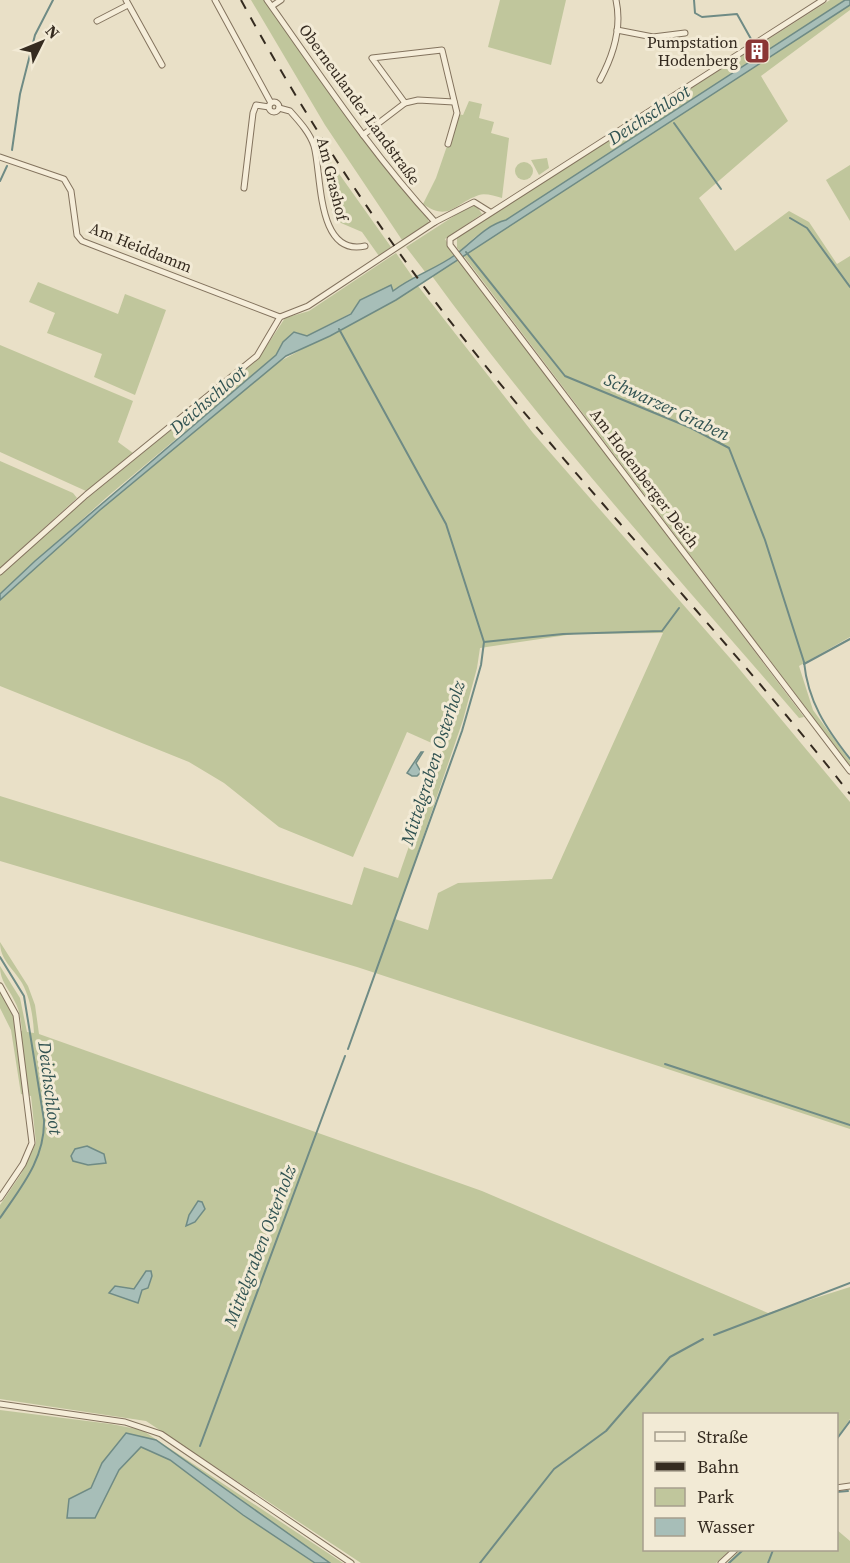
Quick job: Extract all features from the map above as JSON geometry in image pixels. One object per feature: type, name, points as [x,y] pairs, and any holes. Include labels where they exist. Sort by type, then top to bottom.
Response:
[{"type":"street","name":"Am Grashof","points":[[215,0],[270,105],[277,102],[279,108],[290,111],[314,144],[326,219],[332,232],[347,245],[357,248],[365,246]]},
{"type":"street","name":"Oberneulander Landstraße","points":[[267,0],[393,175],[435,222]]},
{"type":"street","points":[[272,6],[281,0]]},
{"type":"street","points":[[600,80],[610,62],[620,18],[616,0]]},
{"type":"street","name":"Am Hodenberger Deich","points":[[823,0],[490,212],[450,239],[450,245],[850,771]]},
{"type":"street","points":[[97,21],[127,2],[162,65]]},
{"type":"street","points":[[617,30],[654,37],[684,33]]},
{"type":"street","points":[[405,103],[372,58],[442,50],[457,112],[448,144]]},
{"type":"street","points":[[363,135],[405,103],[418,100],[454,102]]},
{"type":"street","points":[[244,188],[256,105],[270,105]]},
{"type":"street","name":"Am Heiddamm","points":[[0,157],[64,179],[71,191],[76,227],[82,241],[280,317]]},
{"type":"street","points":[[0,572],[89,492],[257,356],[280,317],[308,306],[435,222],[474,202],[490,212]]},
{"type":"street","points":[[0,986],[16,1015],[32,1143],[23,1164],[0,1198]]},
{"type":"street","points":[[0,1404],[125,1422],[153,1430],[351,1563]]},
{"type":"street","points":[[721,1563],[734,1551]]},
{"type":"green space","points":[[251,0],[265,0],[362,137],[428,218],[429,224],[402,240],[325,125]]},
{"type":"green space","points":[[500,0],[566,0],[551,65],[488,47]]},
{"type":"green space","points":[[830,0],[845,0],[506,220],[487,229],[460,251],[457,248],[457,237]]},
{"type":"green space","points":[[850,5],[850,10],[761,76],[788,121],[699,198],[735,251],[789,211],[809,222],[837,264],[850,256],[850,637],[799,666],[813,710],[850,761],[850,766],[463,255]]},
{"type":"green space","points":[[469,101],[482,104],[479,118],[494,122],[491,133],[509,138],[502,198],[481,194],[451,210],[432,209],[423,204],[436,178],[458,114],[463,115]]},
{"type":"green space","points":[[325,154],[391,247],[379,256],[362,232],[334,220],[325,181]]},
{"type":"green space","points":[[547,158],[549,168],[539,175],[531,160]]},
{"type":"green space","points":[[520,162],[528,162],[533,167],[531,178],[520,180],[515,175],[515,167]]},
{"type":"green space","points":[[850,165],[850,221],[826,180]]},
{"type":"green space","points":[[476,205],[482,214],[445,239],[455,255],[426,273],[406,247],[468,207]]},
{"type":"green space","points":[[396,253],[414,279],[393,291],[391,286],[360,300],[351,313],[307,336],[295,332],[283,342],[276,355],[107,497],[0,594],[0,575],[84,501],[258,359],[285,318],[309,311]]},
{"type":"green space","points":[[458,258],[804,717],[799,718],[658,555],[565,446],[475,334],[432,276]]},
{"type":"green space","points":[[38,282],[118,314],[125,294],[166,310],[135,395],[94,377],[102,354],[47,333],[55,313],[29,302]]},
{"type":"green space","points":[[418,286],[533,433],[736,665],[850,802],[850,1129],[357,967],[0,861],[0,796],[352,905],[364,867],[398,878],[443,748],[407,732],[353,857],[279,827],[224,783],[189,762],[0,686],[0,600],[100,510],[275,364]],"holes":[[[663,633],[552,879],[458,883],[438,893],[428,930],[395,919],[463,720],[480,648],[574,634]]]},
{"type":"green space","points":[[0,345],[133,401],[118,442],[133,453],[86,491],[0,452]]},
{"type":"green space","points":[[0,461],[73,493],[77,498],[0,568]]},
{"type":"green space","points":[[0,942],[28,986],[35,1005],[39,1034],[482,1191],[768,1313],[850,1287],[850,1419],[838,1437],[838,1413],[643,1413],[643,1551],[729,1551],[716,1563],[361,1563],[146,1421],[0,1399],[0,1205],[21,1174],[36,1143],[31,1096],[21,1094],[11,1030],[0,1008],[0,991],[12,1012],[16,1030],[22,1031],[20,1017],[17,1005],[3,981],[0,966],[20,998],[27,1032],[34,1033],[32,1013],[25,989],[2,954]]},
{"type":"green space","points":[[0,1410],[142,1430],[343,1563],[0,1563]]},
{"type":"green space","points":[[838,1531],[850,1541],[850,1563],[727,1563],[739,1551],[838,1551]]},
{"type":"water","points":[[845,0],[850,0],[850,5],[396,300],[330,336],[286,356],[100,510],[0,600],[0,594],[35,561],[276,355],[283,342],[294,332],[307,336],[351,314],[360,300],[391,285],[393,291],[448,260],[491,226],[506,220]]},
{"type":"water","points":[[423,752],[416,763],[421,772],[417,776],[412,776],[407,773]]},
{"type":"water","points":[[87,1146],[104,1154],[106,1163],[88,1165],[73,1161],[71,1156],[75,1149]]},
{"type":"water","points":[[198,1201],[202,1202],[205,1209],[195,1222],[186,1226],[189,1215]]},
{"type":"water","points":[[146,1271],[151,1271],[152,1276],[148,1288],[142,1290],[138,1303],[109,1293],[115,1286],[134,1289]]},
{"type":"water","points":[[126,1433],[156,1440],[330,1563],[315,1563],[243,1515],[170,1460],[141,1447],[119,1470],[95,1518],[67,1518],[69,1499],[91,1488],[102,1463]]},
{"type":"waterway","points":[[12,150],[20,94],[35,35],[53,0]]},
{"type":"waterway","points":[[694,0],[695,13],[702,17],[737,14],[751,39]]},
{"type":"waterway","points":[[674,123],[721,189]]},
{"type":"waterway","points":[[0,181],[7,166]]},
{"type":"waterway","points":[[790,218],[807,228],[850,287]]},
{"type":"waterway","name":"Schwarzer Graben","points":[[466,252],[565,376],[691,428],[729,448],[765,540],[804,662],[814,702],[826,725],[850,759]]},
{"type":"waterway","name":"Mittelgraben Osterholz","points":[[339,329],[446,524],[484,642],[481,665],[462,731],[348,1049]]},
{"type":"waterway","points":[[484,642],[563,634],[662,631],[679,608]]},
{"type":"waterway","points":[[804,664],[850,639]]},
{"type":"waterway","name":"Deichschloot","points":[[0,957],[24,996],[44,1120],[36,1160],[0,1218]]},
{"type":"waterway","name":"Mittelgraben Osterholz","points":[[200,1446],[345,1056]]},
{"type":"waterway","points":[[665,1064],[850,1125]]},
{"type":"waterway","points":[[714,1335],[850,1283]]},
{"type":"waterway","points":[[480,1563],[554,1469],[606,1431],[670,1357],[703,1339]]},
{"type":"waterway","name":"Schwarzer Graben","points":[[838,1437],[850,1421]]},
{"type":"waterway","points":[[838,1492],[848,1491]]},
{"type":"waterway","points":[[729,1563],[742,1551]]},
{"type":"waterway","name":"Schwarzer Graben","points":[[768,1563],[773,1551]]},
{"type":"railway","points":[[241,0],[324,141],[417,278],[529,418],[715,631],[850,794]]},
{"type":"place","name":"Pumpstation Hodenberg","points":[[757,51]]}]
